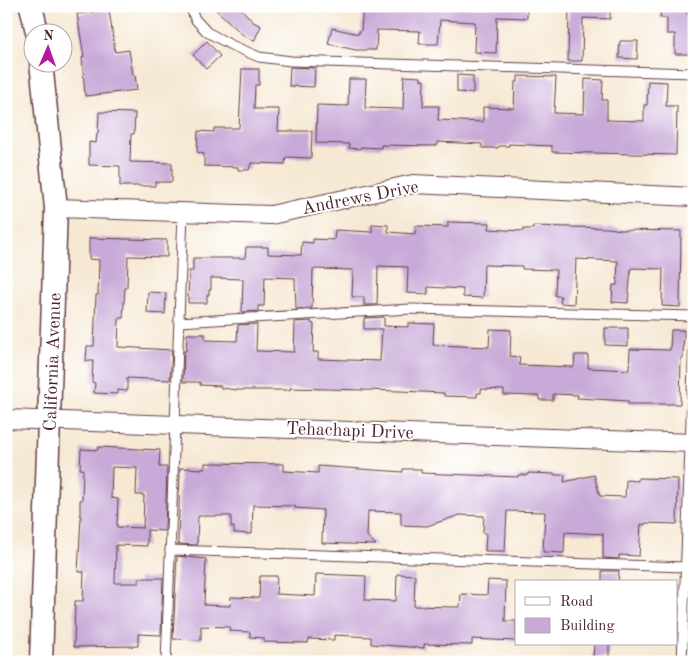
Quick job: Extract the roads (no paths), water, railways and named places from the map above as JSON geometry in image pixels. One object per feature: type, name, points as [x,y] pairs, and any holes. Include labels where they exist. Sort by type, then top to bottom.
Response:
[{"type":"street","points":[[31,6],[35,22]]},
{"type":"street","name":"California Avenue","points":[[41,662],[56,208],[42,72]]},
{"type":"street","name":"Andrews Drive","points":[[56,208],[270,215],[413,184],[694,197]]},
{"type":"street","name":"Tehachapi Drive","points":[[6,419],[692,443]]},
{"type":"lane","points":[[190,6],[195,19],[207,32],[259,57],[290,61],[694,73]]},
{"type":"lane","points":[[166,662],[183,213]]},
{"type":"lane","points":[[178,322],[410,309],[694,316]]},
{"type":"lane","points":[[682,662],[692,443],[694,340]]},
{"type":"lane","points":[[170,550],[686,567]]}]
